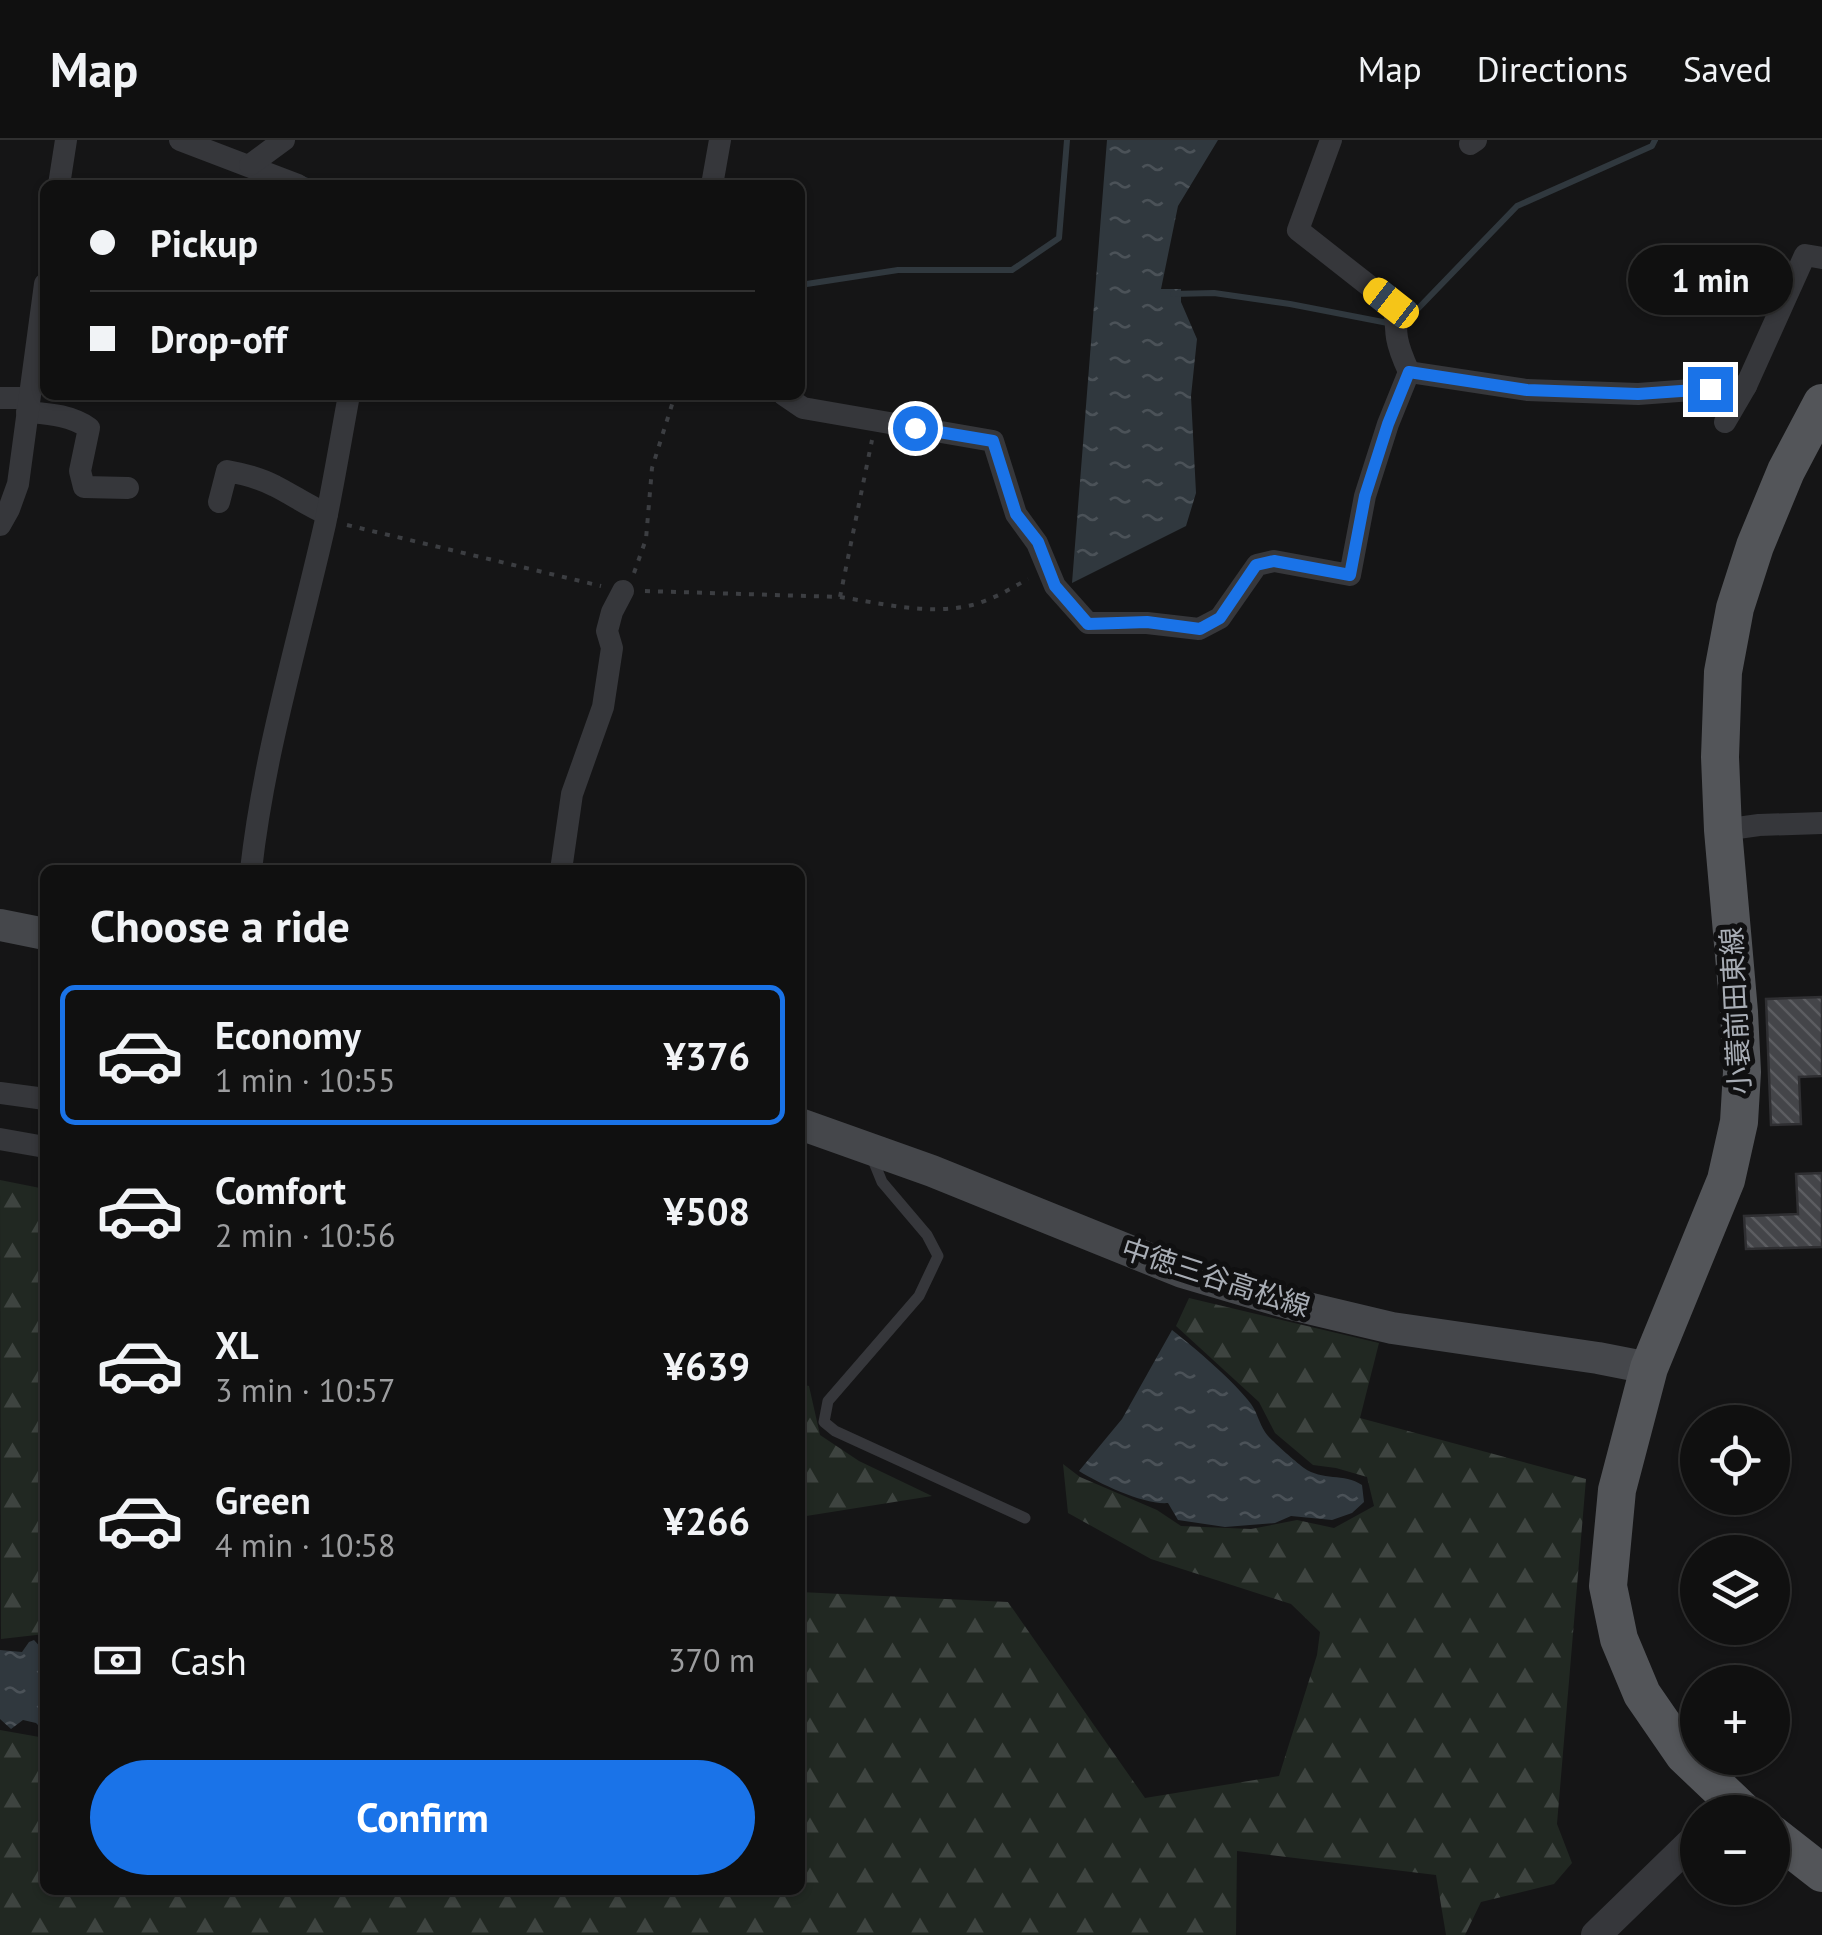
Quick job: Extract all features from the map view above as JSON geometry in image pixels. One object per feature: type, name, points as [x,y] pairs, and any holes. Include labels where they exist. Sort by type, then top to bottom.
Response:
[{"type":"main road","name":"小蓑前田東線","points":[[1720,1795],[1684,1755],[1642,1694],[1619,1639],[1608,1586],[1616,1490],[1649,1368],[1726,1180],[1739,1122],[1739,1012],[1722,830],[1723,672],[1735,608],[1756,546],[1786,471],[1822,403]]},
{"type":"main road","points":[[0,926],[40,933]]},
{"type":"main road","name":"中徳三谷高松線","points":[[805,1126],[932,1171],[1182,1272],[1292,1304],[1392,1328],[1649,1368]]},
{"type":"main road","points":[[1790,1848],[1822,1873]]},
{"type":"street","points":[[61,180],[66,140]]},
{"type":"street","points":[[180,140],[286,180]]},
{"type":"street","points":[[250,165],[284,140]]},
{"type":"street","points":[[713,180],[720,140]]},
{"type":"street","points":[[791,400],[803,408],[993,441],[1016,514],[1038,542],[1055,586],[1088,624],[1147,622],[1200,629],[1220,618],[1256,565],[1274,561],[1350,575],[1365,496],[1409,372],[1402,358],[1391,303],[1298,230],[1331,140]]},
{"type":"street","points":[[1725,422],[1746,386],[1805,256],[1822,258]]},
{"type":"street","points":[[0,526],[18,484],[40,320]]},
{"type":"street","points":[[1409,372],[1527,390],[1638,394],[1746,386]]},
{"type":"street","points":[[0,398],[76,420],[89,428],[80,471],[84,487],[128,488]]},
{"type":"street","points":[[251,865],[256,818],[326,517],[348,400]]},
{"type":"street","points":[[218,502],[227,472],[278,487],[326,517]]},
{"type":"street","points":[[562,865],[572,794],[603,707],[612,648],[607,632],[612,612],[625,591]]},
{"type":"street","points":[[1722,830],[1759,824],[1822,823]]},
{"type":"street","points":[[0,1093],[40,1099]]},
{"type":"street","points":[[0,1139],[40,1147]]},
{"type":"street","points":[[1596,1935],[1680,1853]]},
{"type":"lane","points":[[868,1148],[882,1182],[927,1235],[938,1256],[919,1296],[828,1401],[824,1422],[835,1431],[1024,1518]]},
{"type":"path","points":[[625,591],[646,539],[652,468],[672,400]]},
{"type":"path","points":[[840,597],[876,421]]},
{"type":"path","points":[[326,517],[625,591],[840,597],[914,608],[952,608],[984,602],[1049,572]]},
{"type":"green space","points":[[0,1180],[40,1188],[40,1635],[1,1639]]},
{"type":"green space","points":[[1189,1298],[1379,1343],[1360,1418],[1586,1479],[1557,1824],[1572,1863],[1554,1884],[1481,1902],[1465,1935],[1446,1935],[1436,1875],[1237,1851],[1236,1935],[0,1935],[0,1730],[40,1737],[40,1895],[805,1895],[805,1592],[1008,1602],[1145,1798],[1279,1776],[1317,1655],[1320,1632],[1291,1604],[1151,1559],[1068,1513],[1063,1464],[1080,1477],[1157,1510],[1181,1526],[1251,1529],[1297,1520],[1334,1528],[1374,1506],[1367,1477],[1313,1465],[1275,1433],[1259,1402],[1176,1326]]},
{"type":"green space","points":[[805,1385],[809,1386],[820,1435],[859,1461],[932,1496],[805,1516]]},
{"type":"water","points":[[1107,140],[1218,140],[1178,206],[1161,289],[1181,289],[1181,302],[1197,339],[1191,396],[1196,493],[1186,526],[1072,583]]},
{"type":"water","points":[[1172,1330],[1244,1395],[1265,1432],[1283,1450],[1311,1472],[1362,1485],[1364,1502],[1352,1513],[1332,1520],[1291,1516],[1275,1523],[1225,1527],[1178,1520],[1168,1503],[1135,1497],[1079,1471],[1122,1419]]},
{"type":"water","points":[[34,1640],[40,1647],[40,1727],[23,1720],[11,1729],[0,1719],[0,1650],[22,1652]]},
{"type":"building","points":[[1822,997],[1822,1076],[1799,1077],[1801,1124],[1771,1125],[1766,999]]},
{"type":"building","points":[[1822,1173],[1822,1247],[1746,1249],[1744,1216],[1798,1214],[1796,1174]]},
{"type":"waterway","points":[[805,284],[898,270],[1012,270],[1059,238],[1067,140]]},
{"type":"waterway","points":[[1400,320],[1408,319],[1517,206],[1652,146],[1655,140]]},
{"type":"waterway","points":[[300,178],[305,180]]},
{"type":"waterway","points":[[1173,294],[1214,293],[1388,323]]},
{"type":"route","points":[[915,428],[993,441],[1016,514],[1038,542],[1055,586],[1088,624],[1147,622],[1200,629],[1220,618],[1256,565],[1274,561],[1350,575],[1365,496],[1409,372],[1527,390],[1638,394],[1710,389]]}]
